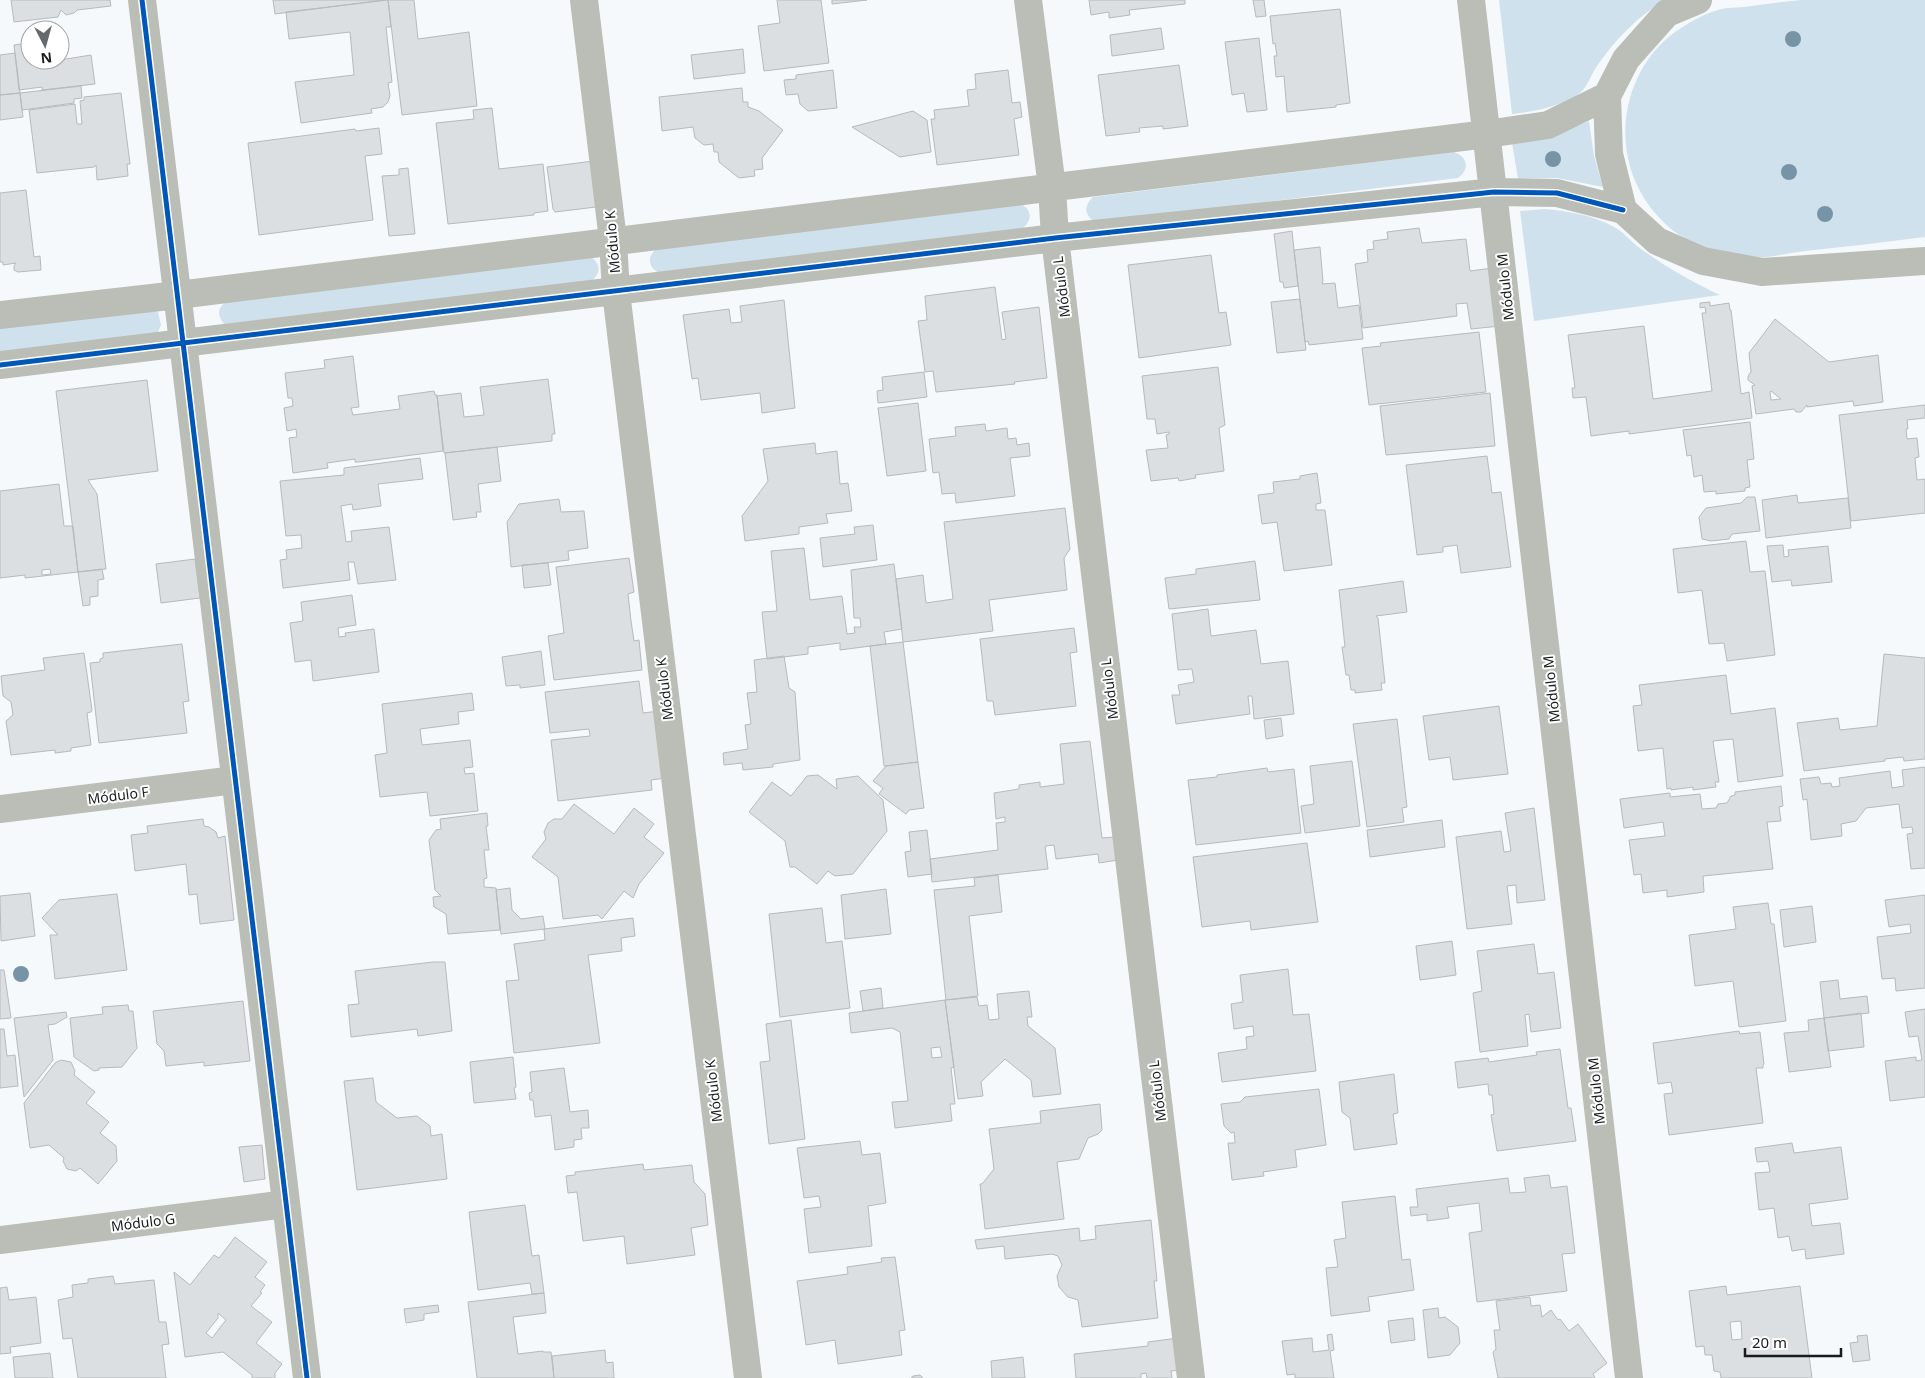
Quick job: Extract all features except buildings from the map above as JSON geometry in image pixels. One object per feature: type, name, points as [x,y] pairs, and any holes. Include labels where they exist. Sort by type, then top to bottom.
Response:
[{"type":"street","points":[[142,0],[307,1378]]},
{"type":"street","name":"Módulo K","points":[[584,0],[613,240],[616,292],[748,1378]]},
{"type":"street","name":"Módulo L","points":[[1028,0],[1052,187],[1055,238],[1191,1378]]},
{"type":"street","name":"Módulo M","points":[[1471,0],[1629,1378]]},
{"type":"street","points":[[1623,210],[1609,154],[1607,96],[1626,59],[1667,14],[1698,0]]},
{"type":"street","points":[[0,315],[178,295],[1487,134],[1548,125],[1607,96]]},
{"type":"street","points":[[0,365],[184,345],[1055,238],[1494,192],[1558,193],[1623,210],[1657,241],[1703,261],[1762,272],[1925,261]]},
{"type":"street","name":"Módulo F","points":[[0,809],[235,780]]},
{"type":"street","name":"Módulo G","points":[[0,1240],[286,1204]]},
{"type":"shaded area","points":[[1499,0],[1665,0],[1636,21],[1619,38],[1597,66],[1583,90],[1577,95],[1550,107],[1512,114]]},
{"type":"shaded area","points":[[1801,0],[1925,0],[1925,237],[1752,258],[1704,248],[1680,236],[1661,219],[1645,200],[1634,178],[1627,154],[1625,129],[1628,104],[1637,79],[1653,53],[1675,32],[1695,19],[1712,12],[1724,8]]},
{"type":"shaded area","points":[[1589,121],[1594,156],[1603,187],[1557,178],[1518,179],[1512,143],[1551,137]]},
{"type":"shaded area","points":[[1454,152],[1465,160],[1466,164],[1462,175],[1458,178],[1098,223],[1090,218],[1086,212],[1087,205],[1093,197]]},
{"type":"shaded area","points":[[1018,203],[1026,207],[1030,214],[1029,221],[1023,228],[662,274],[651,266],[650,262],[653,251],[657,248]]},
{"type":"shaded area","points":[[1544,209],[1580,214],[1598,219],[1618,229],[1637,246],[1660,262],[1720,295],[1534,321],[1520,211]]},
{"type":"shaded area","points":[[587,255],[595,260],[598,267],[595,278],[591,281],[224,324],[219,315],[221,306],[227,301]]},
{"type":"shaded area","points":[[153,309],[158,312],[161,325],[158,332],[152,336],[0,353],[0,327]]},
{"type":"cycle path","points":[[142,0],[307,1378]]},
{"type":"cycle path","points":[[0,365],[1055,238],[1494,192],[1557,193],[1623,210]]}]
